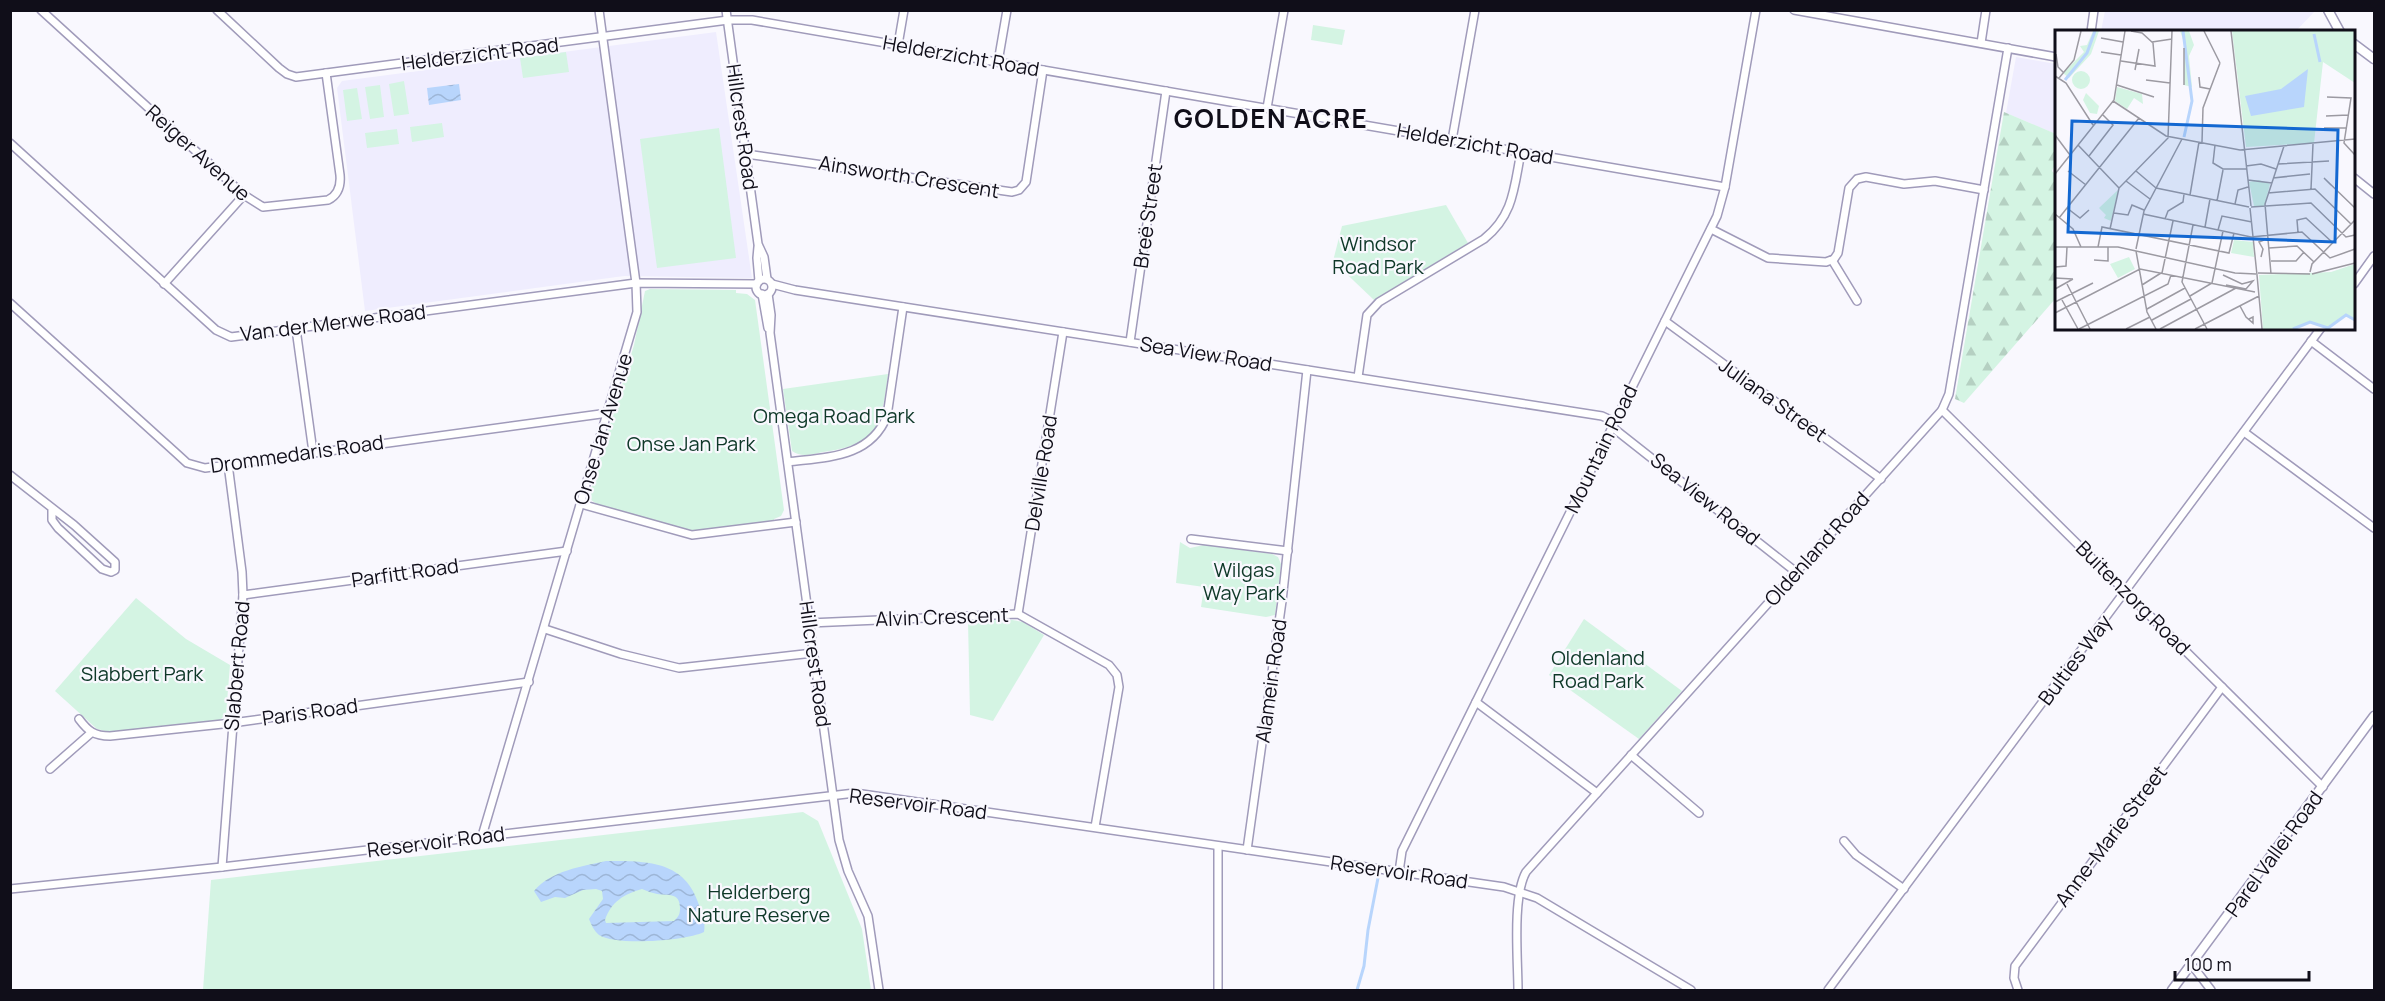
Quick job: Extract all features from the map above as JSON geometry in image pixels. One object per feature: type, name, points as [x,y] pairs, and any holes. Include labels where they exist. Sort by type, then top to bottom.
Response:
[{"type":"street","name":"Reiger Avenue","points":[[40,10],[255,204],[272,207],[328,200],[337,192],[340,175],[326,73]]},
{"type":"street","name":"Helderzicht Road","points":[[216,10],[287,74],[302,76],[728,20],[752,20],[1725,187]]},
{"type":"street","name":"Onse Jan Avenue","points":[[482,837],[637,312],[636,283],[599,10]]},
{"type":"street","name":"Hillcrest Road","points":[[726,10],[758,244],[757,258],[771,315],[770,333],[840,849],[868,916],[879,990]]},
{"type":"street","points":[[898,45],[904,10]]},
{"type":"street","points":[[999,62],[1007,10]]},
{"type":"street","points":[[1267,108],[1284,10]]},
{"type":"street","points":[[1452,140],[1475,10]]},
{"type":"street","name":"Mountain Road","points":[[1399,872],[1402,851],[1717,216],[1725,187],[1756,10]]},
{"type":"street","points":[[1794,10],[2055,57]]},
{"type":"street","points":[[1981,44],[1986,10]]},
{"type":"street","points":[[2091,30],[2094,10]]},
{"type":"street","points":[[2328,10],[2339,30]]},
{"type":"street","points":[[2355,45],[2374,59]]},
{"type":"street","name":"Oldenland Road","points":[[1518,990],[1518,907],[1526,872],[1942,410],[1949,394],[2008,48]]},
{"type":"street","name":"Ainsworth Crescent","points":[[746,154],[1012,192],[1019,190],[1026,182],[1043,70]]},
{"type":"street","name":"Breë Street","points":[[1130,342],[1166,91]]},
{"type":"street","name":"Van der Merwe Road","points":[[10,143],[216,330],[226,336],[296,329],[636,283],[764,287]]},
{"type":"street","points":[[1358,377],[1367,315],[1372,307],[1484,239],[1498,226],[1511,204],[1521,152]]},
{"type":"street","points":[[1711,229],[1768,258],[1826,262],[1832,260],[1838,253],[1849,188],[1857,179],[1866,177],[1904,184],[1935,181],[1984,190]]},
{"type":"street","points":[[2355,179],[2374,194]]},
{"type":"street","points":[[165,284],[244,195]]},
{"type":"street","points":[[2355,283],[2374,256]]},
{"type":"street","points":[[1832,260],[1857,301]]},
{"type":"street","name":"Sea View Road","points":[[764,287],[1602,416],[1796,572]]},
{"type":"street","name":"Drommedaris Road","points":[[10,303],[187,463],[205,468],[608,413]]},
{"type":"street","points":[[788,462],[846,454],[862,447],[880,430],[887,416],[903,307]]},
{"type":"street","name":"Juliana Street","points":[[1665,321],[1881,479]]},
{"type":"street","points":[[296,329],[313,452]]},
{"type":"street","name":"Bulties Way","points":[[1828,990],[2319,330]]},
{"type":"street","name":"Delville Road","points":[[1018,614],[1063,332]]},
{"type":"street","points":[[2312,341],[2374,389]]},
{"type":"street","name":"Alamein Road","points":[[1246,850],[1288,551],[1307,370]]},
{"type":"street","name":"Buitenzorg Road","points":[[1942,410],[2127,590],[2323,786]]},
{"type":"street","points":[[2244,432],[2374,528]]},
{"type":"street","name":"Slabbert Road","points":[[222,867],[243,595],[228,464]]},
{"type":"street","points":[[10,475],[74,525],[115,562],[115,570],[111,572],[102,569],[58,528],[52,520],[52,510]]},
{"type":"street","points":[[581,504],[692,535],[796,522]]},
{"type":"street","points":[[1191,538],[1288,551]]},
{"type":"street","name":"Parfitt Road","points":[[243,595],[567,551]]},
{"type":"street","name":"Alvin Crescent","points":[[809,623],[1018,614],[1109,665],[1117,675],[1119,687],[1095,827]]},
{"type":"street","points":[[545,629],[621,654],[679,668],[813,653]]},
{"type":"street","name":"Paris Road","points":[[91,733],[96,736],[110,736],[232,723],[529,682]]},
{"type":"street","name":"Anne-Marie Street","points":[[2018,990],[2013,978],[2015,966],[2222,687]]},
{"type":"street","points":[[1476,702],[1597,793]]},
{"type":"street","name":"Parel Vallei Road","points":[[2172,990],[2374,716]]},
{"type":"street","points":[[50,769],[91,733],[79,719]]},
{"type":"street","points":[[1631,755],[1699,813]]},
{"type":"street","name":"Reservoir Road","points":[[10,889],[222,867],[855,793],[1399,872],[1521,892],[1537,898],[1690,990]]},
{"type":"street","points":[[1845,841],[1856,855],[1904,889]]},
{"type":"street","points":[[1218,846],[1218,990]]},
{"type":"street","points":[[2192,965],[2211,990]]},
{"type":"shaded area","points":[[2105,10],[2315,11],[2297,30],[2101,30]]},
{"type":"shaded area","points":[[716,32],[752,278],[624,276],[365,311],[337,88],[342,81]]},
{"type":"shaded area","points":[[2016,57],[2055,64],[2055,134],[2006,113]]},
{"type":"green space","points":[[1313,25],[1345,30],[1342,45],[1311,40]]},
{"type":"green space","points":[[566,52],[569,72],[523,78],[520,58]]},
{"type":"green space","points":[[404,81],[409,114],[394,116],[389,84]]},
{"type":"green space","points":[[380,85],[384,117],[370,119],[365,87]]},
{"type":"green space","points":[[357,88],[362,119],[347,121],[343,90]]},
{"type":"green space","points":[[2004,112],[2055,134],[2055,164],[2052,171],[2055,174],[2055,299],[1964,403],[1955,399]]},
{"type":"green space","points":[[442,123],[444,137],[412,142],[410,127]]},
{"type":"green space","points":[[719,128],[736,258],[657,268],[640,139]]},
{"type":"green space","points":[[397,129],[399,144],[367,148],[365,133]]},
{"type":"green space","name":"Windsor Road Park","points":[[1446,205],[1468,243],[1374,300],[1333,261],[1342,226]]},
{"type":"green space","name":"Onse Jan Park","points":[[650,289],[736,290],[736,293],[747,294],[755,300],[784,510],[781,516],[774,521],[692,531],[597,504],[591,500],[590,492],[634,345],[645,291]]},
{"type":"green space","name":"Omega Road Park","points":[[888,374],[883,407],[874,430],[867,438],[842,448],[811,454],[803,455],[792,451],[783,389]]},
{"type":"green space","name":"Wilgas Way Park","points":[[1180,542],[1190,548],[1204,545],[1272,554],[1278,557],[1281,564],[1275,615],[1266,617],[1201,607],[1204,587],[1176,583]]},
{"type":"green space","name":"Slabbert Park","points":[[136,598],[186,639],[230,665],[226,714],[220,720],[109,732],[97,729],[55,691]]},
{"type":"green space","points":[[1006,619],[1023,622],[1044,635],[993,721],[970,715],[968,621]]},
{"type":"green space","name":"Oldenland Road Park","points":[[1584,619],[1682,691],[1639,739],[1549,675]]},
{"type":"green space","name":"Helderberg Nature Reserve","points":[[803,812],[818,821],[862,929],[871,990],[203,990],[211,880]]},
{"type":"water","points":[[459,84],[461,100],[429,105],[427,88]]},
{"type":"water","points":[[606,861],[649,863],[674,871],[693,890],[703,918],[704,932],[682,938],[651,941],[607,938],[597,933],[589,919],[603,899],[602,891],[583,890],[565,898],[555,897],[541,902],[534,891],[558,874]],"holes":[[[642,889],[676,897],[680,912],[674,921],[606,923],[605,920],[611,908],[619,900]]]},
{"type":"waterway","points":[[1357,990],[1364,966],[1378,878]]},
{"type":"district","name":"GOLDEN ACRE","points":[[1271,119]]}]
